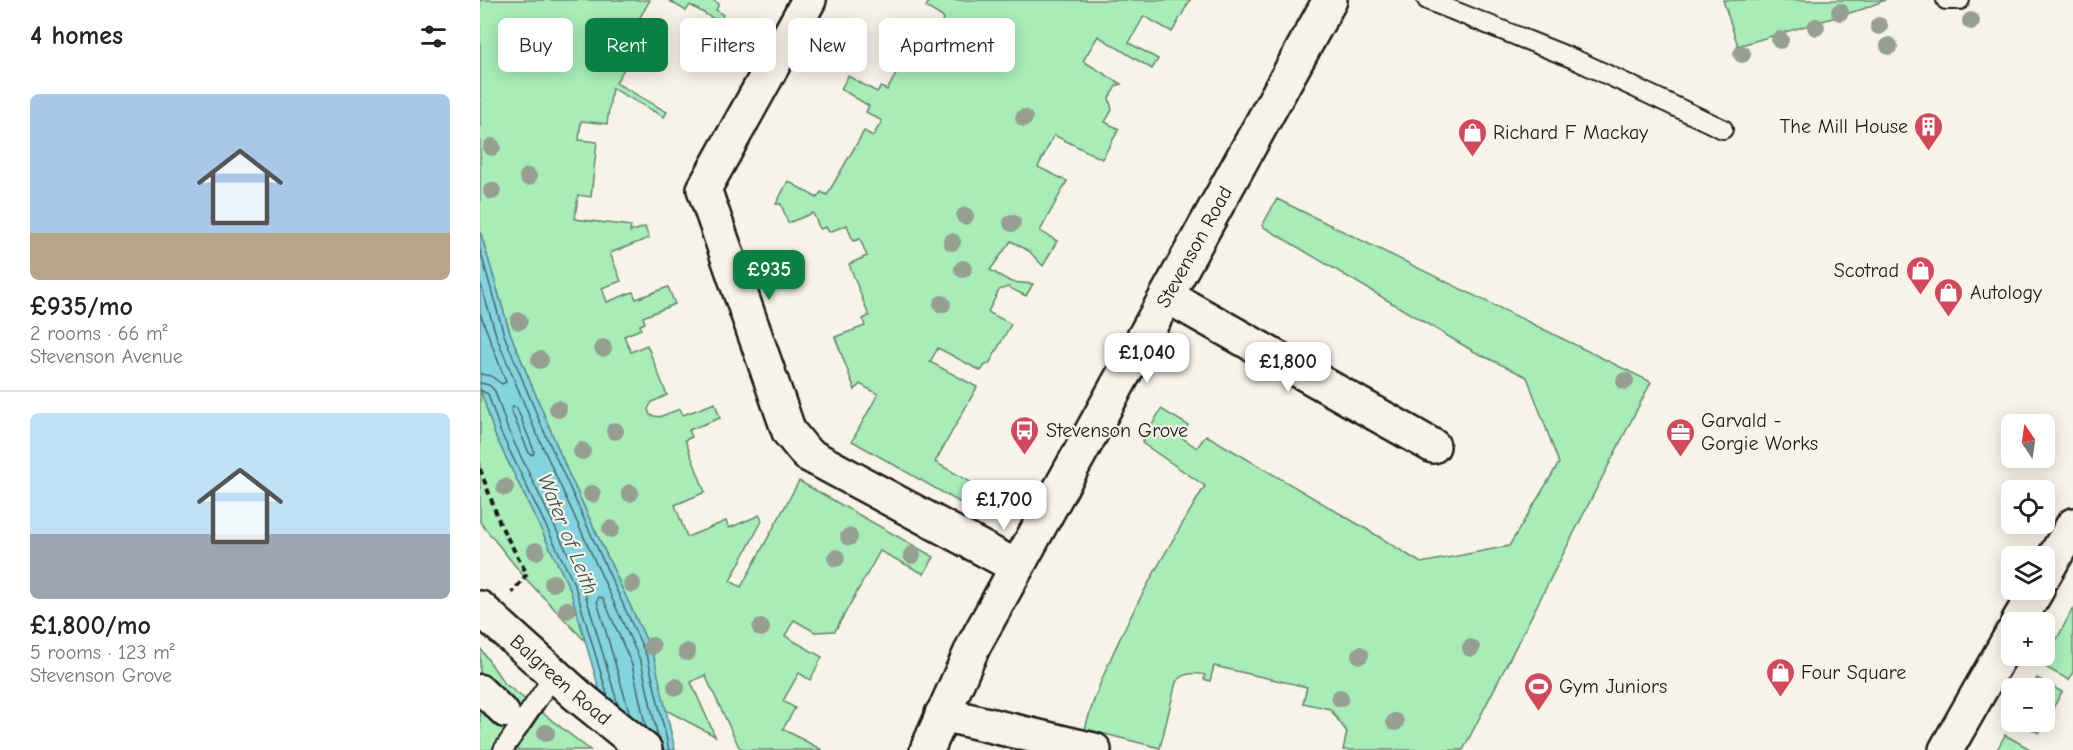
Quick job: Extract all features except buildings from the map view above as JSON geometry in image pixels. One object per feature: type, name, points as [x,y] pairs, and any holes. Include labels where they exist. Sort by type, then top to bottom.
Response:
[{"type":"street","points":[[809,0],[704,189],[789,432],[807,454],[1017,567]]},
{"type":"street","name":"Stevenson Road","points":[[927,750],[975,645],[1330,0]]},
{"type":"street","points":[[1167,296],[1433,446]]},
{"type":"street","points":[[2055,556],[2073,525]]},
{"type":"street","name":"Balgreen Road","points":[[485,613],[645,750]]},
{"type":"street","points":[[1946,750],[2001,653]]},
{"type":"street","points":[[480,689],[505,713]]},
{"type":"street","points":[[942,714],[1094,750]]},
{"type":"lane","points":[[1427,0],[1574,59],[1723,129]]},
{"type":"lane","points":[[1946,0],[1960,0]]},
{"type":"lane","points":[[503,750],[566,684]]},
{"type":"path","points":[[480,469],[501,526],[527,574],[485,613]]},
{"type":"green space","points":[[480,0],[650,0],[640,18],[585,18],[585,72],[622,72],[616,83],[667,112],[664,117],[612,88],[607,124],[581,121],[579,140],[597,142],[591,197],[578,195],[575,219],[631,226],[630,232],[645,227],[649,238],[610,253],[621,281],[602,288],[607,302],[633,292],[636,299],[668,287],[675,304],[643,317],[645,323],[640,325],[641,329],[624,336],[631,352],[647,345],[667,395],[652,402],[648,409],[650,415],[659,417],[680,409],[683,415],[715,403],[720,418],[689,430],[692,437],[685,440],[705,492],[675,505],[687,537],[726,521],[729,528],[760,515],[762,521],[730,581],[741,587],[799,481],[934,557],[924,574],[880,551],[835,631],[815,632],[794,620],[785,636],[822,657],[810,680],[799,673],[783,701],[795,708],[783,729],[822,750],[745,750],[739,747],[705,675],[691,682],[715,736],[664,709],[654,657],[567,470],[510,333],[480,231]]},
{"type":"green space","points":[[668,0],[713,0],[719,4],[716,10],[723,15],[721,18],[712,18],[690,5],[686,11]]},
{"type":"green space","points":[[927,0],[1190,0],[1172,32],[1144,16],[1129,43],[1158,59],[1152,69],[1098,36],[1083,61],[1121,84],[1116,86],[1109,98],[1112,110],[1105,122],[1119,129],[1102,159],[1054,135],[1038,167],[1067,181],[1040,231],[1057,241],[1043,266],[1029,251],[1011,241],[990,270],[1011,282],[1033,284],[1026,296],[1008,287],[999,290],[988,312],[1011,324],[989,364],[985,365],[981,371],[938,348],[930,362],[977,387],[935,462],[979,487],[968,507],[852,441],[878,394],[860,384],[855,390],[835,337],[865,326],[863,319],[869,316],[849,264],[867,256],[860,239],[853,241],[847,225],[829,232],[826,227],[820,229],[813,213],[788,223],[781,204],[776,204],[788,181],[817,198],[821,192],[827,195],[864,131],[873,136],[882,121],[866,112],[869,106],[841,89],[848,76],[877,92],[881,87],[887,90],[897,72],[1015,72],[1015,18],[944,18],[926,7],[929,1]]},
{"type":"green space","points":[[1723,0],[1885,0],[1863,9],[1738,46]]},
{"type":"green space","points":[[1277,199],[1651,382],[1463,750],[1343,750],[1347,732],[1330,709],[1303,703],[1307,687],[1214,666],[1210,681],[1204,679],[1205,675],[1193,674],[1186,675],[1176,682],[1160,748],[1085,729],[1094,699],[1121,637],[1171,543],[1205,486],[1142,443],[1161,409],[1188,425],[1181,437],[1197,448],[1206,435],[1421,563],[1509,546],[1559,463],[1527,377],[1473,351],[1262,226]]},
{"type":"green space","points":[[480,388],[495,435],[570,589],[586,642],[525,578],[480,522]]},
{"type":"green space","points":[[2073,608],[2073,672],[2069,680],[2043,666],[2055,666],[2055,643]]},
{"type":"green space","points":[[480,648],[504,683],[590,750],[480,750]]},
{"type":"green space","points":[[2055,688],[2062,692],[2055,704]]},
{"type":"green space","points":[[2005,735],[2030,749],[1997,750]]},
{"type":"water","name":"Water of Leith","points":[[480,231],[510,333],[567,470],[654,657],[675,750],[617,750],[570,589],[495,435],[480,388]]},
{"type":"place","name":"The Mill House","points":[[1929,152]]},
{"type":"place","name":"Richard F Mackay","points":[[1472,158]]},
{"type":"place","name":"Scotrad","points":[[1920,296]]},
{"type":"place","name":"Autology","points":[[1949,318]]},
{"type":"place","name":"Stevenson Grove","points":[[1025,456]]},
{"type":"place","name":"Garvald - Gorgie Works","points":[[1680,458]]},
{"type":"place","name":"Four Square","points":[[1780,698]]},
{"type":"place","name":"Gym Juniors","points":[[1538,712]]}]
